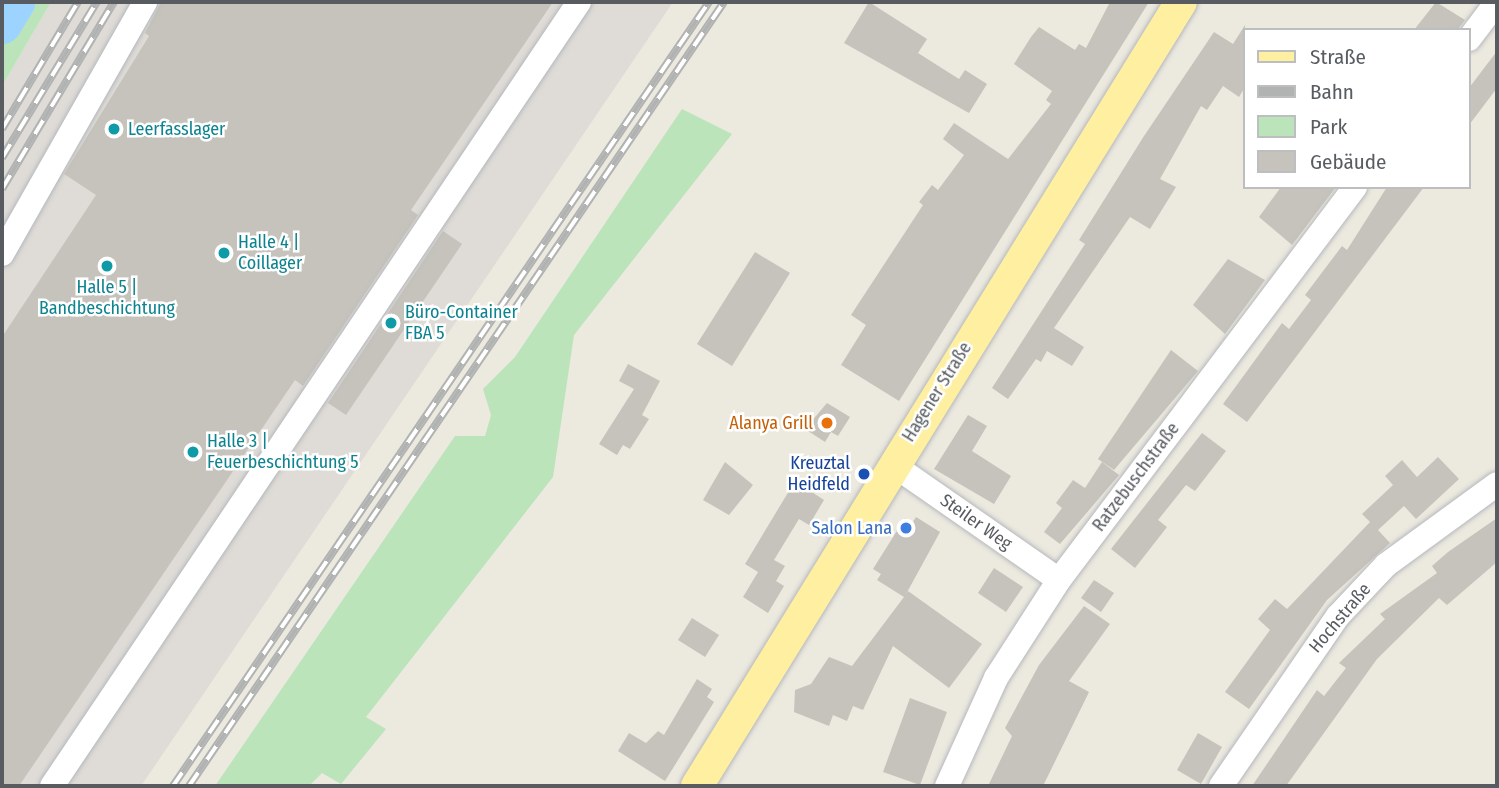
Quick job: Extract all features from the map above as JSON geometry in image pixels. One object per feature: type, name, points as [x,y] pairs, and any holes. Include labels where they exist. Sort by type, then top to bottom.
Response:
[{"type":"main road","name":"Hagener Straße","points":[[697,786],[892,464],[1181,2]]},
{"type":"street","points":[[2,254],[145,2]]},
{"type":"street","points":[[52,786],[579,2]]},
{"type":"street","points":[[1471,36],[1496,3]]},
{"type":"street","name":"Ratzebuschstraße","points":[[947,786],[996,678],[1059,580],[1353,189]]},
{"type":"street","name":"Steiler Weg","points":[[892,464],[1059,580]]},
{"type":"street","name":"Hochstraße","points":[[1221,786],[1338,616],[1386,565],[1497,484]]},
{"type":"shaded area","points":[[51,2],[673,2],[141,786],[2,786],[2,86]]},
{"type":"green space","points":[[2,2],[51,2],[2,86]]},
{"type":"green space","points":[[682,109],[732,134],[574,335],[553,477],[366,717],[386,729],[341,784],[322,773],[309,786],[215,786],[455,436],[485,436],[491,415],[483,389],[515,357]]},
{"type":"building","points":[[161,2],[553,2],[411,210],[418,215],[303,386],[295,380],[19,786],[2,786],[2,337],[96,195],[64,174],[149,36],[145,33]]},
{"type":"building","points":[[869,2],[927,39],[918,53],[959,79],[965,70],[987,84],[969,113],[844,43]]},
{"type":"building","points":[[1110,2],[1149,2],[899,401],[841,365],[866,325],[851,315],[923,205],[919,202],[932,185],[938,190],[964,155],[943,139],[954,123],[1008,159],[1051,104],[1046,100],[1052,91],[1014,64],[1031,37],[1039,27],[1075,50],[1079,44],[1086,48]]},
{"type":"building","points":[[1436,2],[1465,20],[1459,28],[1416,28]]},
{"type":"building","points":[[1245,25],[1244,89],[1239,97],[1223,86],[1207,110],[1201,106],[1160,179],[1176,187],[1150,229],[1130,217],[1054,328],[1084,347],[1072,366],[1047,351],[1041,362],[1036,359],[1008,399],[992,388],[1085,244],[1079,240],[1144,136],[1214,32],[1233,44]]},
{"type":"building","points":[[1497,51],[1497,88],[1471,122],[1471,85]]},
{"type":"building","points":[[1280,189],[1334,189],[1292,245],[1259,217]]},
{"type":"building","points":[[1386,189],[1422,189],[1247,422],[1223,404],[1282,323],[1289,329],[1311,300],[1305,295],[1342,246],[1347,250]]},
{"type":"building","name":"Büro-Container FBA 5","points":[[443,231],[462,244],[346,415],[328,403]]},
{"type":"building","points":[[755,252],[790,273],[732,366],[697,344]]},
{"type":"building","points":[[1228,259],[1265,280],[1225,334],[1193,305]]},
{"type":"building","points":[[1171,350],[1198,371],[1114,470],[1098,459]]},
{"type":"building","points":[[628,364],[660,381],[642,415],[649,419],[630,449],[623,445],[617,455],[599,444],[634,389],[619,381]]},
{"type":"building","name":"Alanya Grill","points":[[827,403],[850,417],[838,436],[831,432],[825,442],[805,429]]},
{"type":"building","points":[[968,415],[987,426],[972,451],[1011,476],[994,504],[934,469]]},
{"type":"building","points":[[1202,433],[1226,451],[1195,491],[1186,485],[1158,520],[1167,527],[1135,568],[1111,549]]},
{"type":"building","points":[[1438,457],[1459,479],[1416,519],[1404,506],[1378,530],[1390,543],[1327,600],[1249,709],[1225,692],[1270,630],[1258,619],[1275,599],[1287,609],[1370,522],[1362,514],[1393,485],[1385,476],[1402,460],[1417,477]]},
{"type":"building","points":[[725,462],[753,485],[729,515],[703,500]]},
{"type":"building","points":[[1102,462],[1119,475],[1060,544],[1044,532],[1062,508],[1056,503],[1073,480],[1085,488]]},
{"type":"building","points":[[795,481],[824,500],[809,525],[799,519],[774,560],[785,566],[776,581],[784,586],[768,613],[743,597],[758,572],[745,564]]},
{"type":"building","points":[[916,517],[940,532],[905,596],[908,591],[982,644],[949,688],[893,646],[863,710],[853,706],[847,721],[833,715],[829,726],[794,712],[795,690],[811,684],[829,657],[852,666],[904,597],[877,580],[881,574],[873,569],[905,518],[913,522]]},
{"type":"building","points":[[1497,518],[1497,562],[1447,605],[1439,598],[1377,659],[1286,786],[1252,786],[1317,690],[1324,696],[1346,668],[1339,663],[1385,619],[1380,614],[1437,573],[1432,566],[1448,552]]},
{"type":"building","points":[[994,568],[1023,587],[1006,612],[978,593]]},
{"type":"building","points":[[1094,580],[1114,593],[1101,612],[1081,598]]},
{"type":"building","points":[[1084,606],[1110,624],[1069,681],[1089,692],[1043,786],[988,786],[1012,736],[1005,728],[1039,665]]},
{"type":"building","points":[[692,618],[719,635],[705,657],[678,640]]},
{"type":"building","points":[[697,679],[712,689],[707,697],[714,702],[665,781],[618,751],[629,733],[646,743],[658,731],[664,735]]},
{"type":"building","points":[[910,698],[947,712],[920,785],[883,772]]},
{"type":"building","points":[[1198,733],[1222,747],[1201,784],[1177,770]]},
{"type":"waterway","points":[[2,24],[15,2]]},
{"type":"railway","points":[[2,129],[78,2]]},
{"type":"railway","points":[[2,158],[97,2]]},
{"type":"railway","points":[[2,189],[114,2]]},
{"type":"railway","points":[[173,786],[709,2]]},
{"type":"railway","points":[[189,786],[724,2]]},
{"type":"place","name":"Leerfasslager","points":[[114,129]]},
{"type":"place","name":"Halle 4 | Coillager","points":[[224,253]]},
{"type":"place","name":"Halle 5 | Bandbeschichtung","points":[[107,266]]},
{"type":"place","name":"Büro-Container FBA 5","points":[[391,323]]},
{"type":"place","name":"Alanya Grill","points":[[827,423]]},
{"type":"place","name":"Halle 3 | Feuerbeschichtung 5","points":[[193,452]]},
{"type":"place","name":"Kreuztal Heidfeld","points":[[864,474]]},
{"type":"place","name":"Salon Lana","points":[[906,528]]}]
